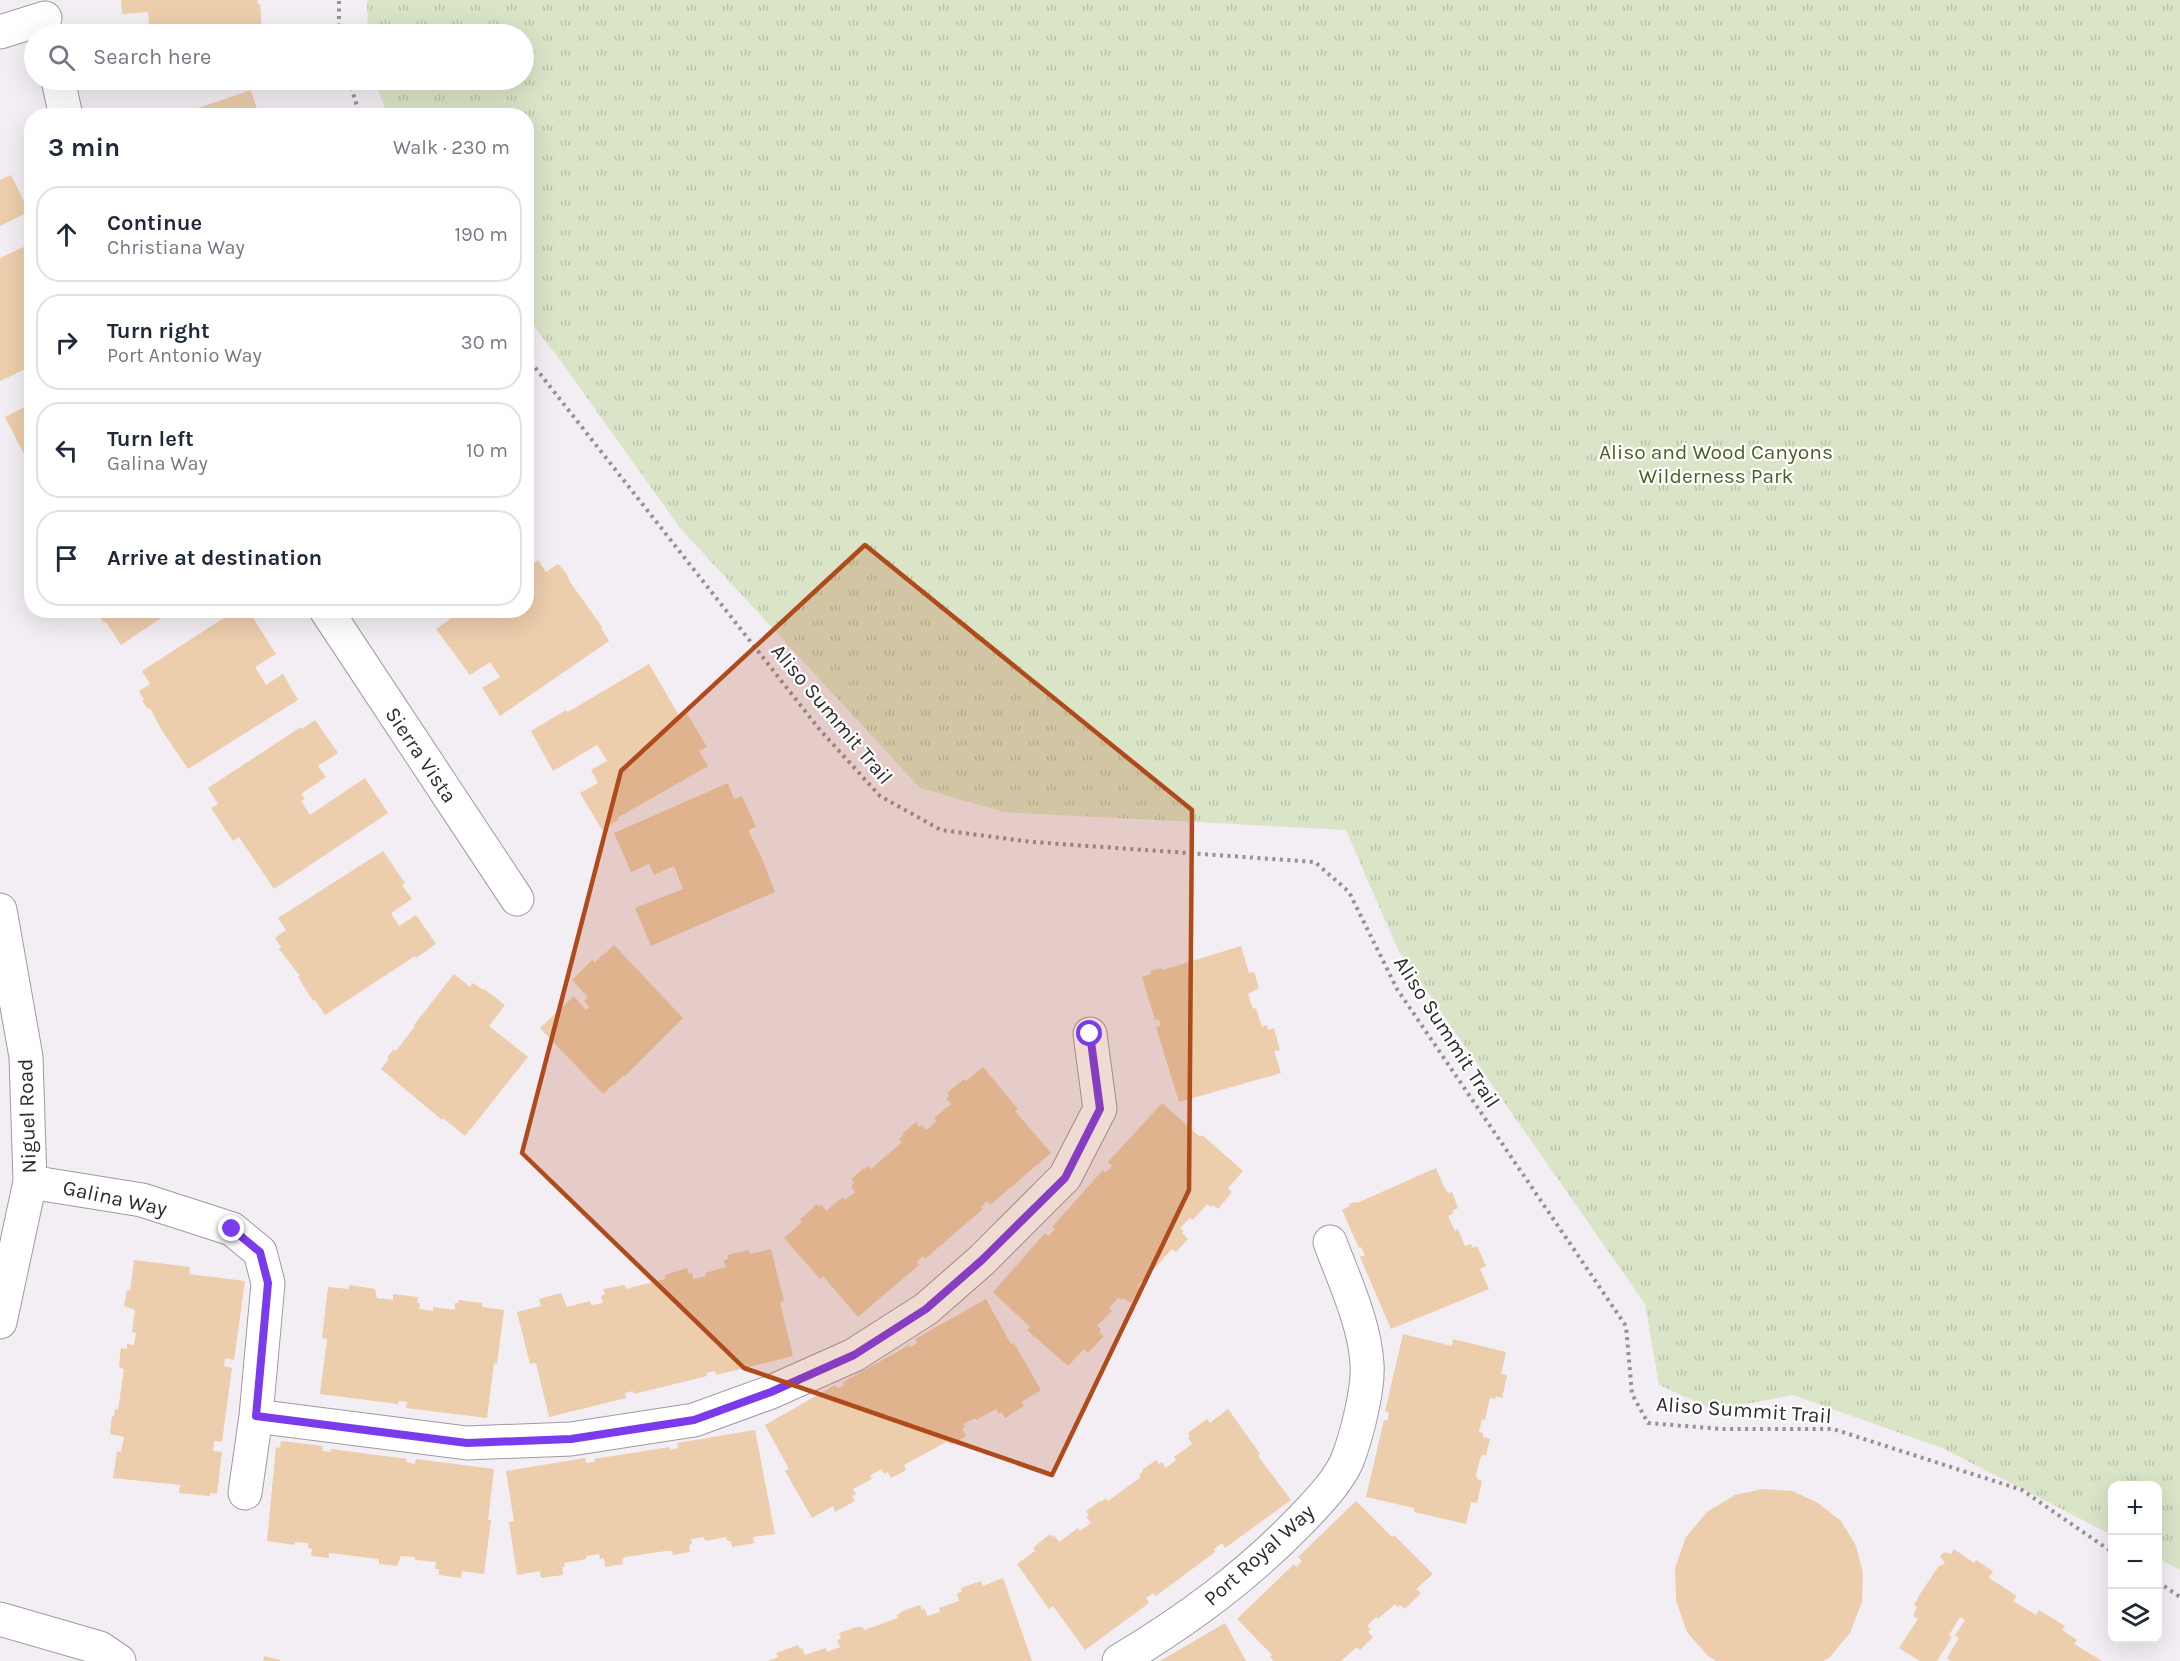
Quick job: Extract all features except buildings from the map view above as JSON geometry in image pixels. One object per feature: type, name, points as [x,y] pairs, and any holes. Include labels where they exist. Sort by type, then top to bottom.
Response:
[{"type":"street","points":[[26,24],[45,18]]},
{"type":"street","points":[[0,32],[24,25]]},
{"type":"street","points":[[60,90],[64,108]]},
{"type":"street","name":"Sierra Vista","points":[[331,618],[517,898]]},
{"type":"street","name":"Niguel Road","points":[[0,911],[26,1057],[30,1182],[0,1322]]},
{"type":"street","points":[[245,1493],[256,1416],[467,1443],[571,1439],[694,1420],[771,1392],[854,1355],[926,1309],[982,1260],[1065,1178],[1100,1109],[1090,1034]]},
{"type":"street","name":"Galina Way","points":[[30,1182],[142,1200],[232,1229],[260,1252],[268,1283],[256,1416]]},
{"type":"street","name":"Port Royal Way","points":[[1119,1661],[1221,1594],[1279,1542],[1324,1496],[1346,1462],[1366,1394],[1368,1365],[1364,1337],[1330,1242]]},
{"type":"street","points":[[0,1619],[100,1648],[119,1661]]},
{"type":"path","points":[[339,0],[339,24]]},
{"type":"path","points":[[352,90],[358,108]]},
{"type":"path","name":"Aliso Summit Trail","points":[[534,366],[820,730],[880,796],[941,830],[1032,842],[1316,862],[1349,892],[1397,989],[1626,1326],[1632,1394],[1648,1423],[1722,1429],[1833,1429],[2022,1490],[2108,1549]]},
{"type":"path","points":[[2162,1585],[2180,1597]]},
{"type":"highlighted area","points":[[865,545],[1192,810],[1189,1190],[1052,1475],[744,1368],[522,1153],[621,771]]},
{"type":"green space","name":"Aliso and Wood Canyons Wilderness Park","points":[[367,0],[2180,0],[2180,1570],[2162,1560],[2162,1481],[2108,1481],[2108,1533],[1942,1448],[1793,1395],[1714,1410],[1659,1385],[1645,1304],[1398,950],[1346,830],[1004,812],[920,788],[680,528],[534,326],[534,108],[385,108],[378,90],[534,90],[534,24],[368,24]]},
{"type":"route","points":[[232,1229],[260,1252],[268,1283],[256,1416],[467,1443],[571,1439],[694,1420],[771,1392],[854,1355],[926,1309],[982,1260],[1065,1178],[1100,1109],[1090,1034]]}]
